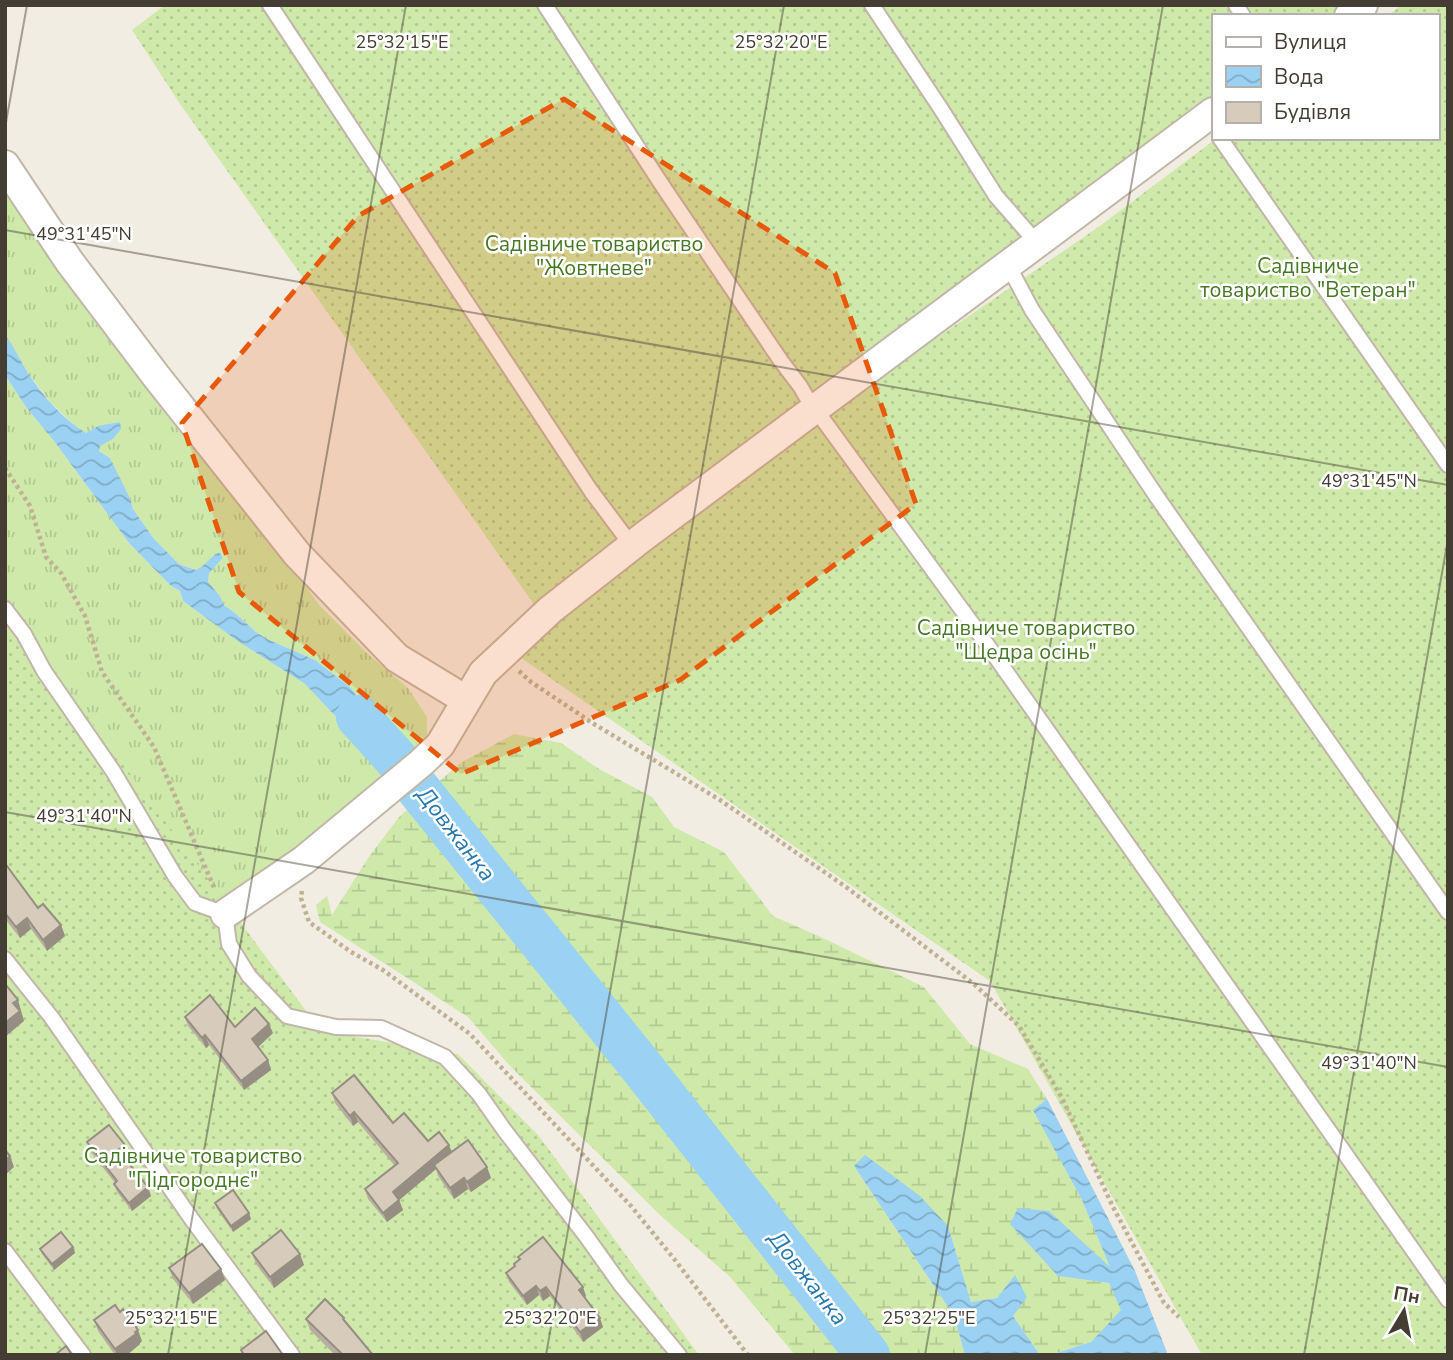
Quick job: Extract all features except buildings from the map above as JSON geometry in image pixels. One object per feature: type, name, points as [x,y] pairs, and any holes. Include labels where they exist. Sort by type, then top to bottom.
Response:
[{"type":"street","points":[[225,914],[303,860],[421,763],[440,745],[483,673],[550,610],[1037,243],[1212,125]]},
{"type":"street","points":[[5,165],[69,261],[156,376],[298,554],[397,658],[466,700]]},
{"type":"lane","points":[[270,5],[591,491],[632,546]]},
{"type":"lane","points":[[545,5],[814,410],[976,629],[1448,1300]]},
{"type":"lane","points":[[872,5],[996,196],[1037,243]]},
{"type":"lane","points":[[1224,140],[1448,464]]},
{"type":"lane","points":[[1007,265],[1032,310],[1157,497],[1448,912]]},
{"type":"lane","points":[[5,609],[113,771],[175,876],[195,902],[225,914],[229,944],[249,976],[287,1016],[335,1027],[381,1028],[445,1057],[479,1094],[621,1285],[679,1355]]},
{"type":"lane","points":[[5,960],[52,1018],[193,1221],[292,1355]]},
{"type":"lane","points":[[5,1251],[83,1355]]},
{"type":"path","points":[[5,468],[30,506],[46,556],[61,573],[85,616],[102,673],[155,747],[225,914]]},
{"type":"path","points":[[502,655],[531,682],[594,724],[720,800],[846,887],[974,984],[1019,1026],[1062,1098],[1113,1207],[1164,1303],[1179,1317]]},
{"type":"path","points":[[303,860],[301,898],[309,922],[351,952],[383,970],[470,1034],[631,1206],[748,1355]]},
{"type":"highlighted area","points":[[564,99],[835,273],[916,504],[680,680],[461,774],[239,592],[182,423],[358,216]]},
{"type":"green space","name":"Садівниче товариство \"Жовтневе\"","points":[[165,5],[1356,5],[1344,14],[1212,14],[1212,107],[538,610],[180,104],[132,30]]},
{"type":"green space","name":"Садівниче товариство \"Щедра осінь\"","points":[[1402,5],[1448,5],[1448,1355],[1202,1355],[990,981],[514,653],[593,574],[1097,228],[1214,140],[1439,140],[1439,14],[1390,14]]},
{"type":"green space","points":[[5,186],[41,235],[85,309],[186,440],[274,544],[321,607],[368,654],[408,688],[427,717],[427,739],[414,753],[397,760],[399,752],[373,721],[350,687],[315,660],[256,632],[224,605],[208,582],[209,573],[223,558],[219,552],[197,570],[179,564],[154,539],[133,509],[110,458],[99,451],[99,446],[113,439],[98,426],[86,433],[74,425],[52,404],[28,373],[5,334]]},
{"type":"green space","points":[[5,375],[26,407],[129,543],[170,585],[180,591],[183,601],[239,642],[305,684],[338,719],[391,767],[395,785],[225,914],[195,903],[5,599]]},
{"type":"green space","name":"Садівниче товариство \"Підгороднє\"","points":[[5,605],[321,1031],[458,1054],[539,1136],[699,1355],[5,1355]]},
{"type":"green space","points":[[514,734],[561,743],[599,769],[652,797],[674,827],[724,852],[773,916],[924,987],[970,1044],[1028,1069],[1047,1099],[1034,1110],[1082,1200],[1111,1269],[1058,1276],[1109,1283],[1122,1310],[1091,1342],[1050,1355],[1040,1355],[1013,1316],[1015,1276],[997,1298],[971,1302],[948,1226],[854,1166],[954,1316],[965,1355],[795,1355],[730,1277],[660,1215],[510,1066],[468,1017],[320,922],[316,905],[327,896],[332,915],[368,858],[399,817],[460,763]]},
{"type":"water","points":[[5,334],[28,373],[61,414],[86,433],[98,426],[120,422],[121,429],[113,439],[100,446],[99,451],[110,458],[133,509],[154,539],[179,564],[196,570],[219,552],[223,558],[209,573],[208,582],[224,605],[256,632],[315,660],[350,687],[373,721],[404,757],[391,767],[382,760],[371,759],[305,684],[239,642],[183,601],[180,591],[170,585],[129,543],[26,407],[5,375]]},
{"type":"water","points":[[1047,1099],[1135,1271],[1168,1355],[1050,1355],[1091,1342],[1121,1310],[1109,1283],[1058,1276],[1010,1224],[1018,1208],[1049,1211],[1110,1267],[1082,1200],[1033,1110]]},
{"type":"water","points":[[865,1155],[920,1196],[948,1226],[971,1302],[997,1298],[1015,1275],[1027,1297],[1013,1316],[1040,1355],[965,1355],[954,1316],[854,1166]]},
{"type":"waterway","name":"Довжанка","points":[[358,717],[397,760],[868,1355]]},
{"type":"park label","name":"Садівниче товариство \"Ветеран\"","points":[[1308,278]]}]
